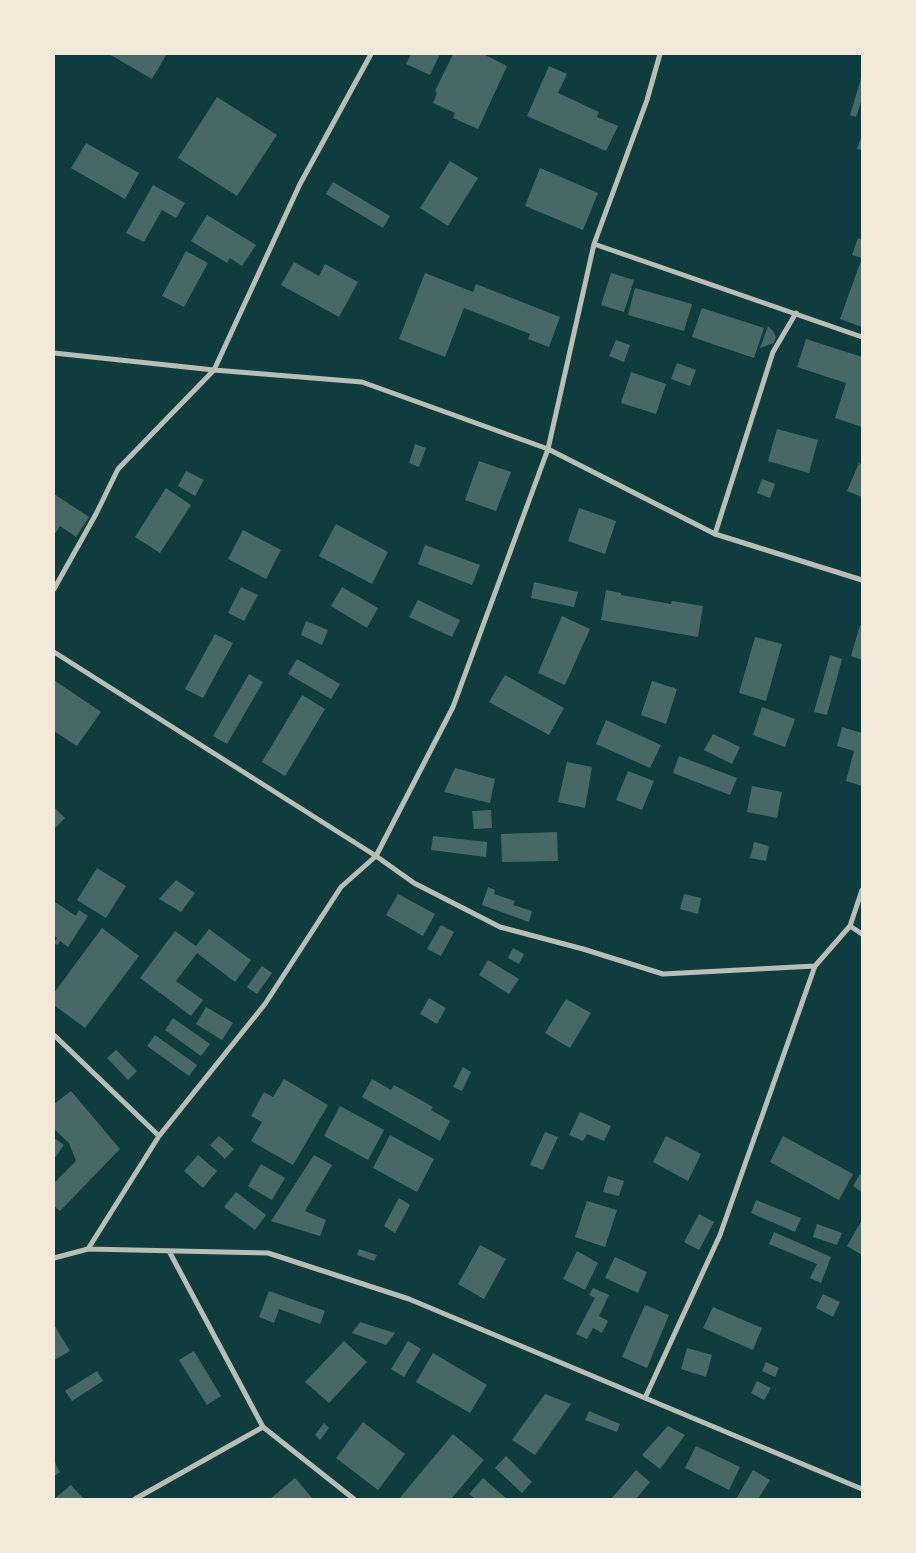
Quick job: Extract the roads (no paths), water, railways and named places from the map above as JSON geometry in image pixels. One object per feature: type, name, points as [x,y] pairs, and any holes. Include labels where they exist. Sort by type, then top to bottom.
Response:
[{"type":"street","points":[[54,589],[96,514],[118,469],[214,370],[300,184],[371,54]]},
{"type":"street","points":[[88,1249],[159,1136],[265,1004],[341,887],[376,856],[453,707],[548,449],[594,244],[647,100],[660,54]]},
{"type":"street","points":[[594,244],[862,337]]},
{"type":"street","points":[[715,534],[773,352],[796,313]]},
{"type":"street","points":[[54,353],[214,370],[362,382],[548,449],[715,534],[862,580]]},
{"type":"street","points":[[54,652],[376,856],[414,883],[500,927],[583,949],[663,974],[815,966]]},
{"type":"street","points":[[645,1398],[720,1235],[815,966],[850,926],[862,890]]},
{"type":"street","points":[[850,926],[862,934]]},
{"type":"street","points":[[54,1035],[159,1136]]},
{"type":"street","points":[[54,1258],[88,1249],[268,1254],[410,1299],[862,1489]]},
{"type":"street","points":[[169,1251],[263,1427],[354,1499]]},
{"type":"street","points":[[135,1499],[263,1427]]}]
